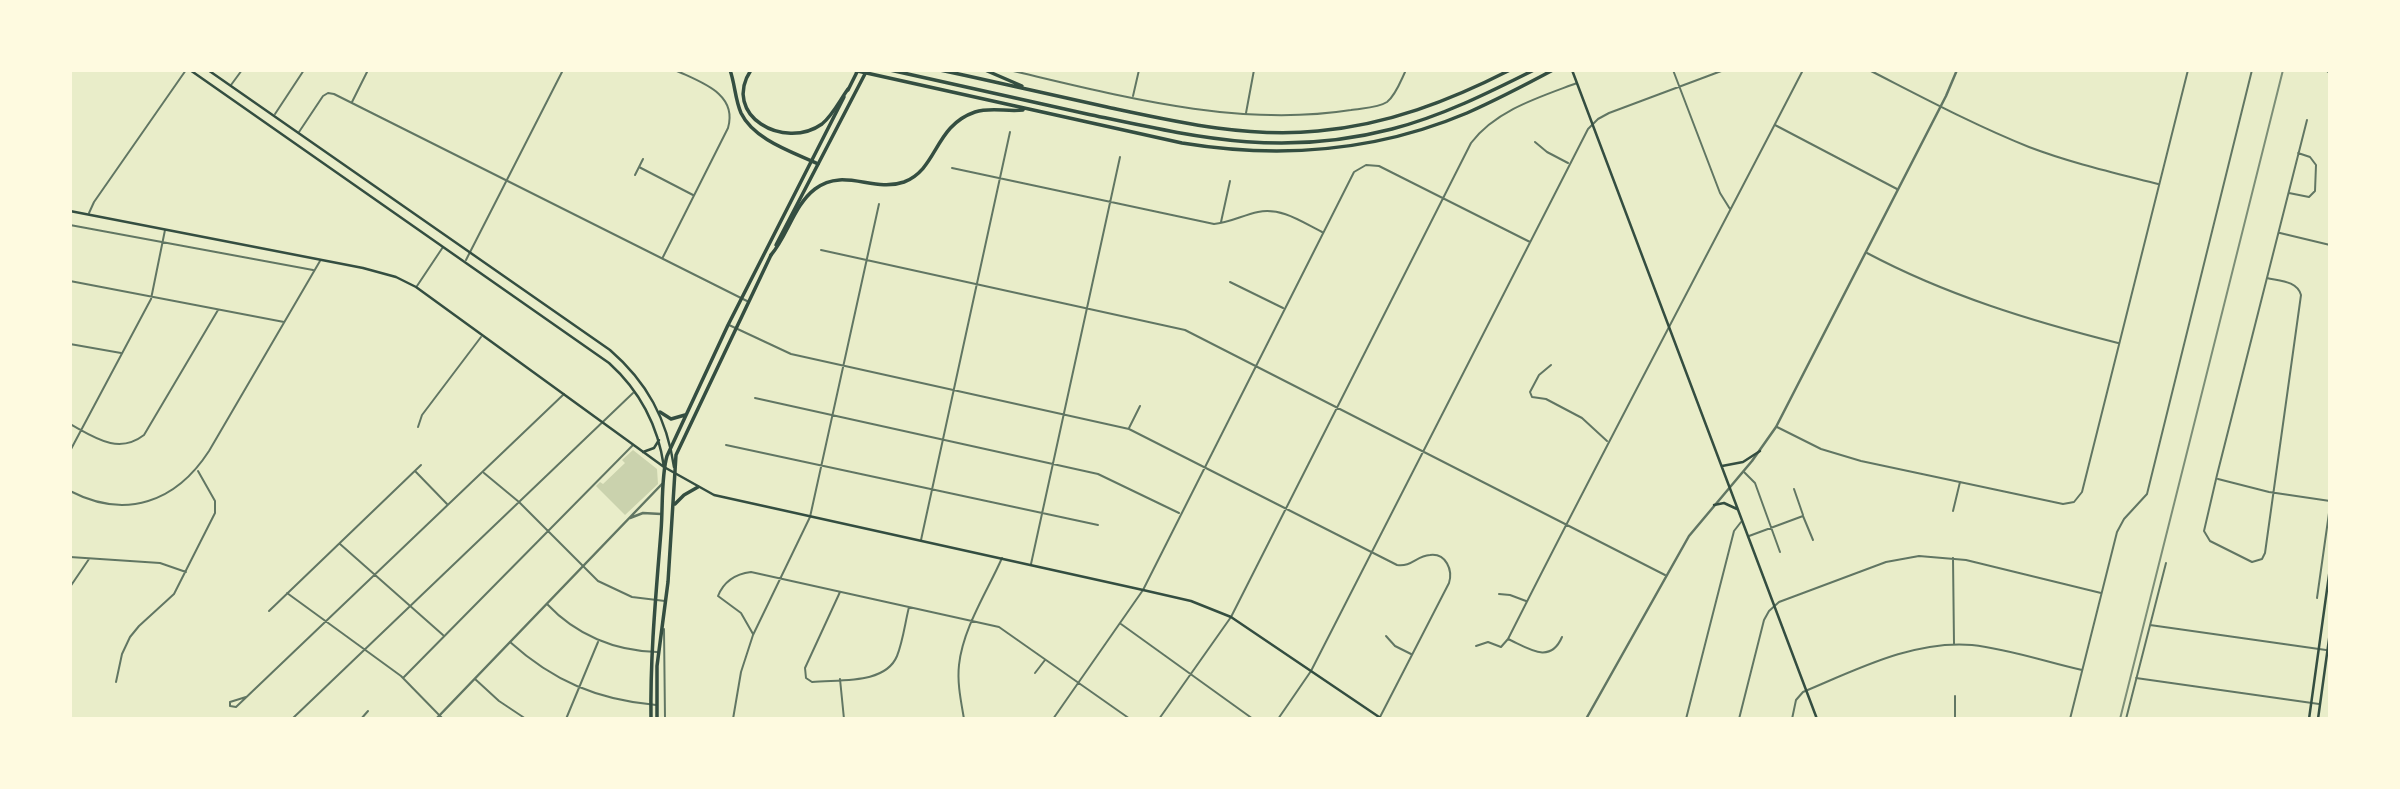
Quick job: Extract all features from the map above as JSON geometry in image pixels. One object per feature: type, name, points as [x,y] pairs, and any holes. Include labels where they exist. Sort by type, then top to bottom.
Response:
[{"type":"main road","points":[[188,70],[605,359],[635,391],[649,414],[659,440],[665,481],[651,652],[651,719]]},
{"type":"main road","points":[[208,70],[610,350],[640,380],[660,412],[671,446],[675,474]]},
{"type":"main road","points":[[730,70],[741,111],[750,126],[766,138],[818,164]]},
{"type":"main road","points":[[751,70],[744,85],[746,105],[758,123],[777,132],[799,133],[820,125],[848,89]]},
{"type":"main road","points":[[664,467],[671,446],[728,325],[848,89],[855,70],[1209,148],[1259,153],[1324,150],[1380,141],[1420,130],[1466,113],[1553,70]]},
{"type":"main road","points":[[657,719],[659,652],[679,448],[771,255],[867,70]]},
{"type":"main road","points":[[890,70],[1184,135],[1233,142],[1287,144],[1364,135],[1415,122],[1460,106],[1534,70]]},
{"type":"main road","points":[[940,70],[1206,128],[1250,132],[1299,132],[1341,128],[1404,115],[1448,100],[1510,70]]},
{"type":"main road","points":[[985,70],[1034,91]]},
{"type":"main road","points":[[1572,70],[1817,719]]},
{"type":"main road","points":[[771,255],[780,245],[801,205],[818,187],[828,182],[847,179],[878,185],[903,182],[921,170],[941,137],[952,125],[968,115],[993,109],[1028,109]]},
{"type":"main road","points":[[70,211],[383,273],[416,287],[664,467],[698,487],[725,499],[1191,601],[1231,617],[1381,718]]},
{"type":"main road","points":[[605,359],[610,350]]},
{"type":"main road","points":[[660,412],[671,419],[680,418],[687,413]]},
{"type":"main road","points":[[643,452],[654,448],[659,440]]},
{"type":"main road","points":[[1722,466],[1743,462],[1760,451]]},
{"type":"main road","points":[[674,505],[698,487]]},
{"type":"main road","points":[[1714,505],[1724,503],[1738,510]]},
{"type":"main road","points":[[2309,719],[2330,568]]},
{"type":"main road","points":[[2318,719],[2330,632]]},
{"type":"street","points":[[89,215],[94,202],[188,70]]},
{"type":"street","points":[[231,86],[242,70]]},
{"type":"street","points":[[274,115],[304,70]]},
{"type":"street","points":[[352,103],[368,70]]},
{"type":"street","points":[[465,261],[563,70]]},
{"type":"street","points":[[663,258],[721,142],[730,118],[729,107],[715,90],[675,70]]},
{"type":"street","points":[[1009,70],[1180,107],[1245,114],[1322,114],[1382,104],[1393,95],[1406,70]]},
{"type":"street","points":[[1133,97],[1139,70]]},
{"type":"street","points":[[1245,114],[1254,70]]},
{"type":"street","points":[[1673,70],[1720,193],[1731,210]]},
{"type":"street","points":[[1278,719],[1311,671],[1569,164],[1592,124],[1609,113],[1724,70]]},
{"type":"street","points":[[1476,646],[1488,642],[1501,647],[1508,639],[1803,70]]},
{"type":"street","points":[[1869,70],[1987,130],[2039,150],[2159,185]]},
{"type":"street","points":[[1586,719],[1696,526],[1760,451],[1776,427],[1941,107],[1957,70]]},
{"type":"street","points":[[1776,427],[1841,455],[2063,504],[2077,500],[2084,485],[2188,70]]},
{"type":"street","points":[[2070,719],[2119,526],[2144,498],[2148,488],[2252,70]]},
{"type":"street","points":[[1159,719],[1231,617],[1472,143],[1485,128],[1500,117],[1577,83]]},
{"type":"street","points":[[299,132],[326,94],[332,93],[748,302]]},
{"type":"street","points":[[2267,278],[2293,284],[2301,295],[2265,553],[2262,559],[2252,562],[2208,539],[2204,531],[2216,479],[2307,120]]},
{"type":"street","points":[[1775,124],[1898,189]]},
{"type":"street","points":[[921,541],[1010,132]]},
{"type":"street","points":[[1535,142],[1546,152],[1569,164]]},
{"type":"street","points":[[2288,193],[2309,197],[2315,191],[2316,164],[2309,157],[2298,153]]},
{"type":"street","points":[[1030,565],[1120,157]]},
{"type":"street","points":[[635,175],[643,159]]},
{"type":"street","points":[[1053,719],[1143,590],[1354,172],[1366,165],[1382,167],[1530,242]]},
{"type":"street","points":[[639,167],[694,195]]},
{"type":"street","points":[[953,168],[1189,220],[1221,223],[1258,212],[1276,211],[1323,232]]},
{"type":"street","points":[[1221,223],[1230,181]]},
{"type":"street","points":[[733,719],[741,672],[753,635],[810,517],[879,204]]},
{"type":"street","points":[[70,225],[315,271]]},
{"type":"street","points":[[70,451],[152,297],[165,230]]},
{"type":"street","points":[[2278,232],[2330,245]]},
{"type":"street","points":[[416,287],[444,246]]},
{"type":"street","points":[[821,250],[1181,329],[1666,575]]},
{"type":"street","points":[[1866,253],[1933,285],[2001,311],[2119,343]]},
{"type":"street","points":[[70,491],[104,504],[120,506],[145,503],[173,490],[197,469],[320,260]]},
{"type":"street","points":[[70,281],[285,322]]},
{"type":"street","points":[[1230,282],[1284,308]]},
{"type":"street","points":[[70,424],[114,445],[132,443],[144,435],[218,310]]},
{"type":"street","points":[[728,325],[782,351],[1129,429],[1402,566],[1410,565],[1430,554],[1443,558],[1450,570],[1451,579],[1381,718]]},
{"type":"street","points":[[418,427],[422,415],[483,335]]},
{"type":"street","points":[[70,344],[122,353]]},
{"type":"street","points":[[1551,365],[1539,375],[1530,392],[1532,397],[1546,399],[1582,418],[1608,442]]},
{"type":"street","points":[[292,719],[635,391]]},
{"type":"street","points":[[246,698],[564,394]]},
{"type":"street","points":[[755,398],[1110,478],[1180,514]]},
{"type":"street","points":[[1129,429],[1140,406]]},
{"type":"street","points":[[403,678],[633,445]]},
{"type":"street","points":[[726,445],[1098,525]]},
{"type":"street","points":[[269,611],[421,465]]},
{"type":"street","points":[[116,682],[122,654],[130,638],[139,626],[169,600],[187,572],[216,511],[215,501],[197,469]]},
{"type":"street","points":[[415,471],[448,505]]},
{"type":"street","points":[[1743,471],[1755,483],[1780,552]]},
{"type":"street","points":[[483,472],[519,502],[598,580],[620,593],[665,601]]},
{"type":"street","points":[[2216,479],[2330,501]]},
{"type":"street","points":[[436,719],[665,481]]},
{"type":"street","points":[[1953,511],[1960,481]]},
{"type":"street","points":[[1794,489],[1813,540]]},
{"type":"street","points":[[2317,598],[2330,506]]},
{"type":"street","points":[[630,518],[643,513],[663,514]]},
{"type":"street","points":[[1748,536],[1803,516]]},
{"type":"street","points":[[1686,719],[1734,531],[1742,521]]},
{"type":"street","points":[[338,543],[444,636]]},
{"type":"street","points":[[1739,719],[1764,620],[1774,605],[1886,562],[1919,556],[1952,557],[2101,593]]},
{"type":"street","points":[[70,557],[160,563],[187,572]]},
{"type":"street","points":[[1952,557],[1954,645]]},
{"type":"street","points":[[964,719],[959,663],[965,641],[1002,558]]},
{"type":"street","points":[[70,587],[90,559]]},
{"type":"street","points":[[2126,719],[2166,562]]},
{"type":"street","points":[[753,635],[741,612],[720,600],[718,594],[730,579],[745,573],[780,578],[1004,629],[1130,719]]},
{"type":"street","points":[[841,592],[804,672],[806,678],[812,682],[874,676],[885,671],[893,664],[898,653],[909,606]]},
{"type":"street","points":[[287,593],[403,678],[443,719]]},
{"type":"street","points":[[1499,594],[1516,596],[1527,601]]},
{"type":"street","points":[[547,604],[573,626],[599,640],[620,647],[659,652]]},
{"type":"street","points":[[664,615],[665,719]]},
{"type":"street","points":[[1121,624],[1253,719]]},
{"type":"street","points":[[2150,625],[2328,650]]},
{"type":"street","points":[[1386,636],[1395,646],[1412,655]]},
{"type":"street","points":[[1508,639],[1547,653],[1558,646],[1562,637]]},
{"type":"street","points":[[566,719],[599,640]]},
{"type":"street","points":[[510,642],[537,665],[579,688],[614,699],[657,705]]},
{"type":"street","points":[[1792,719],[1798,697],[1807,691],[1909,652],[1954,645],[1991,648],[2082,670]]},
{"type":"street","points":[[1035,673],[1046,659]]},
{"type":"street","points":[[474,678],[499,701],[526,719]]},
{"type":"street","points":[[2136,678],[2320,705]]},
{"type":"street","points":[[840,679],[844,719]]},
{"type":"street","points":[[1955,696],[1955,719]]},
{"type":"street","points":[[361,719],[368,711]]},
{"type":"street","points":[[296,715],[299,719]]},
{"type":"green space","points":[[633,450],[657,469],[658,484],[625,515],[596,486],[600,482],[603,484],[625,463],[622,460]]},
{"type":"railway","points":[[2120,719],[2283,70]]}]
